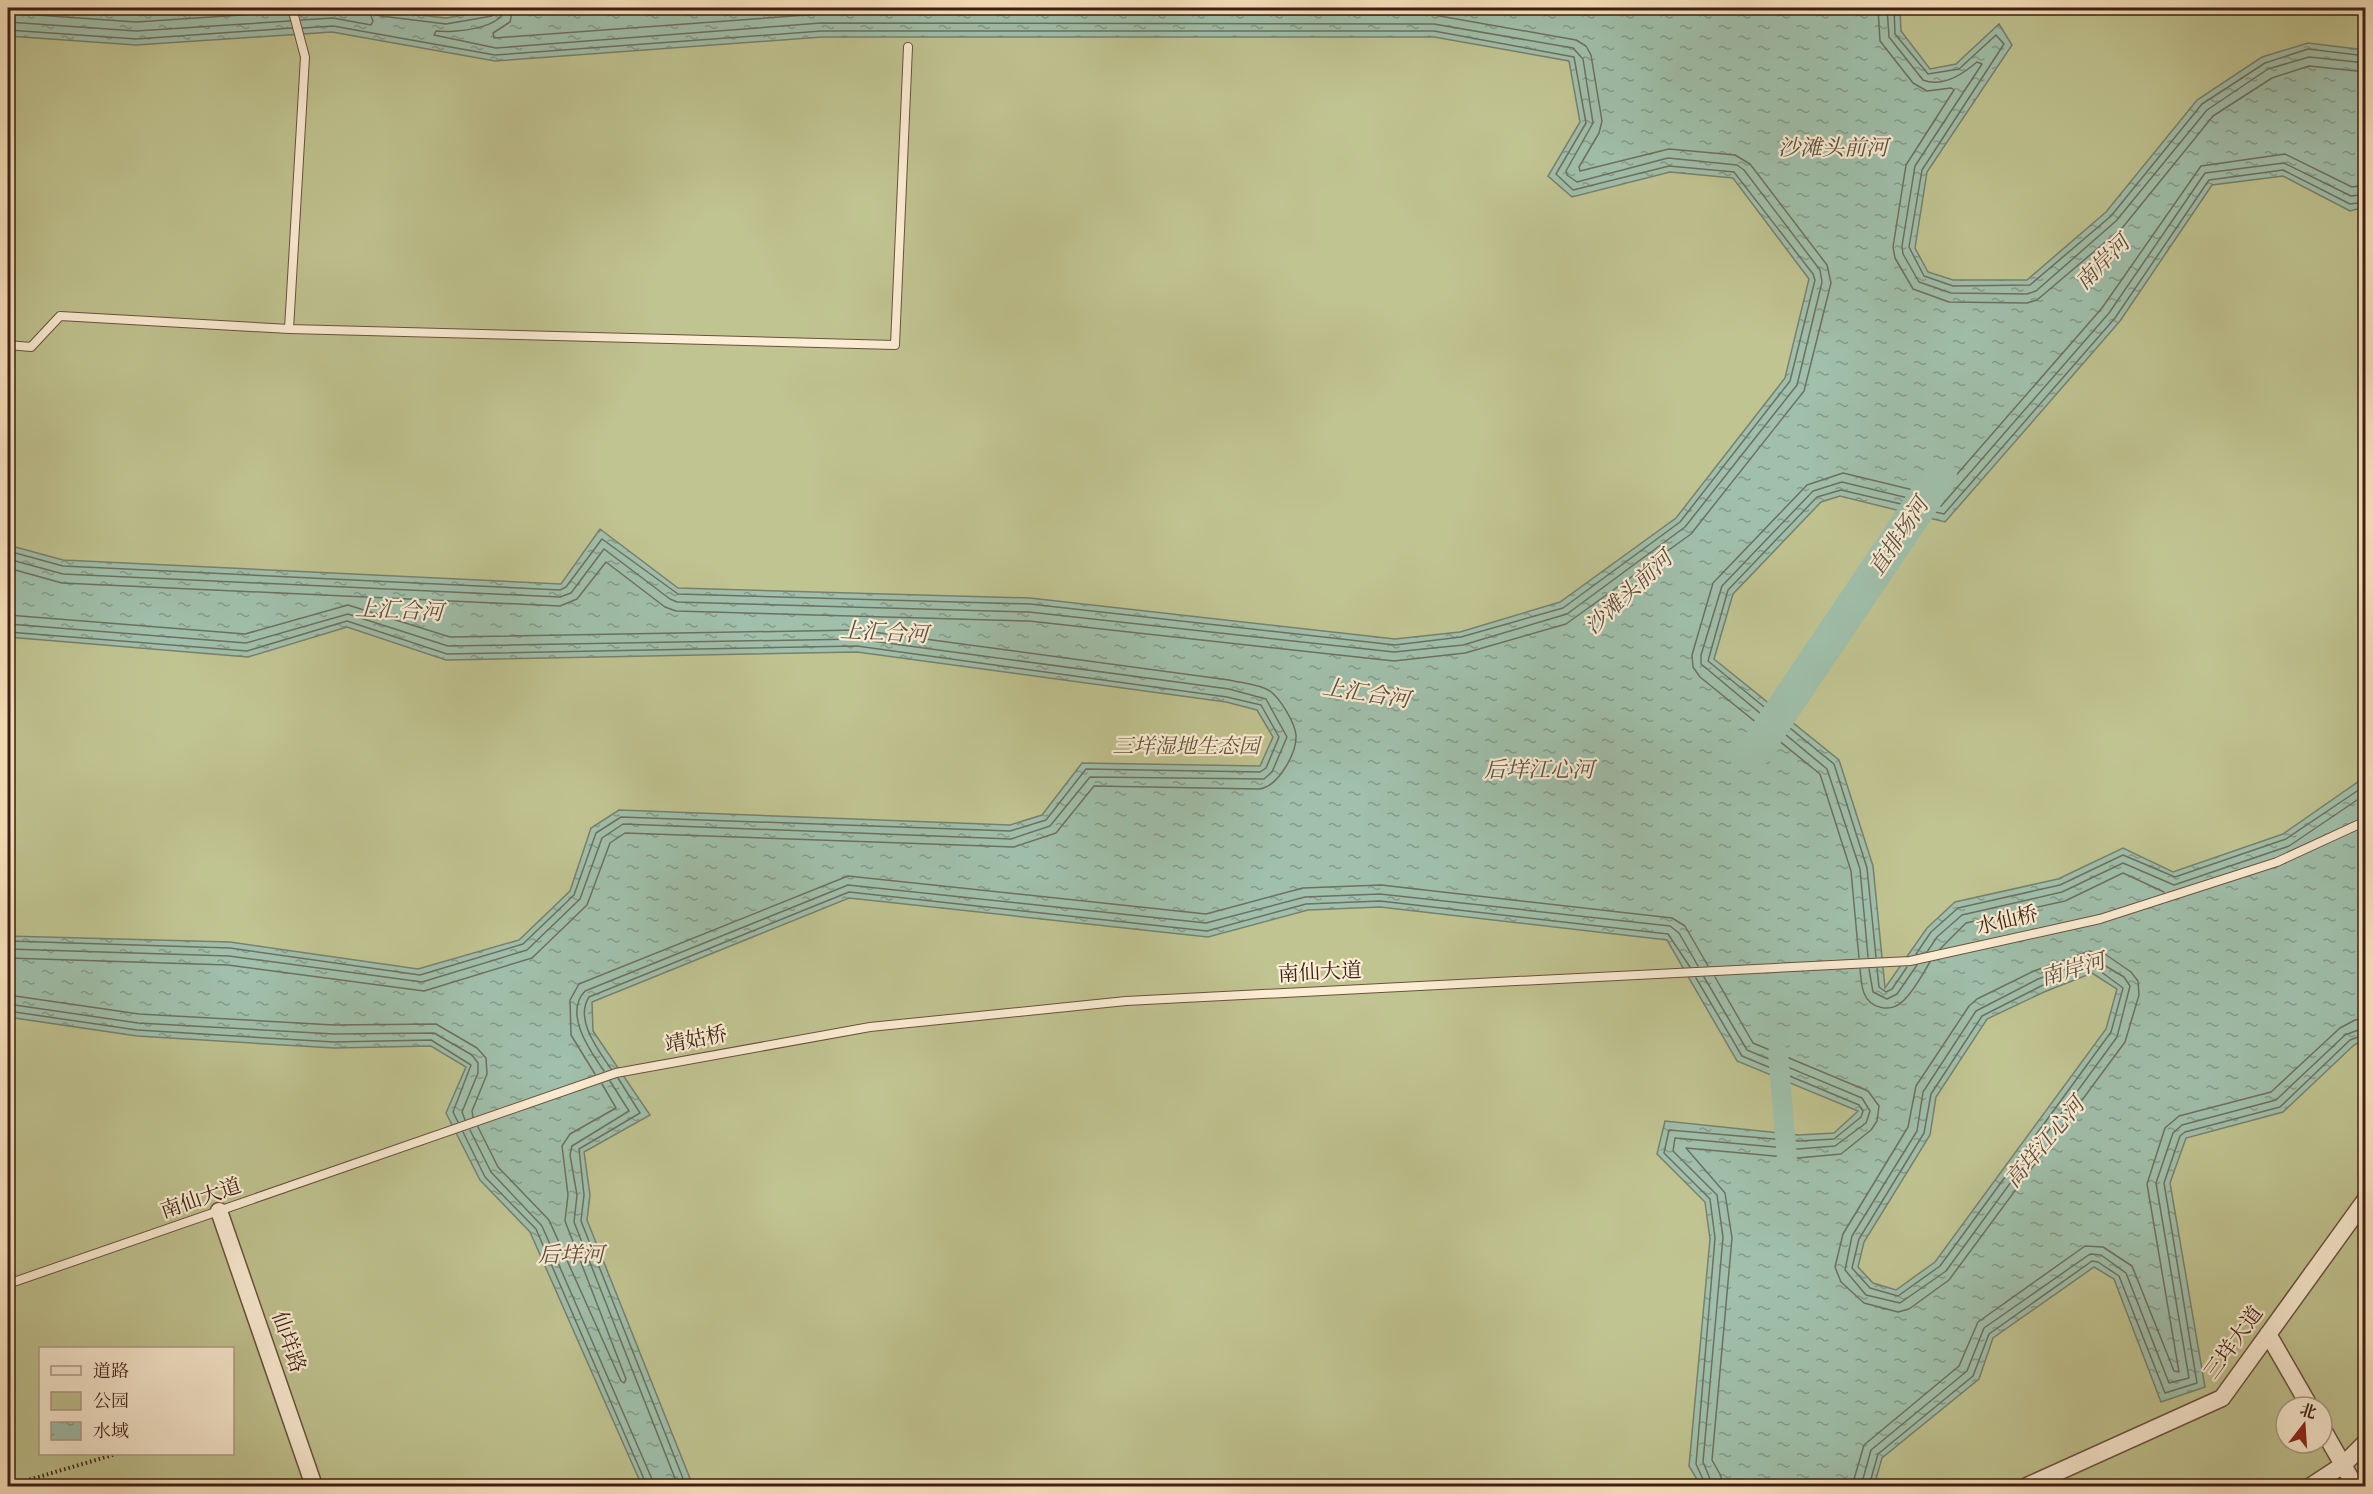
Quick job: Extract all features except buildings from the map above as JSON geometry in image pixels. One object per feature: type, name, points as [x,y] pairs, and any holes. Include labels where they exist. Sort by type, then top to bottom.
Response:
[{"type":"street","name":"三垟大道","points":[[2027,1486],[2222,1398],[2366,1199]]},
{"type":"street","name":"仙垟路","points":[[219,1212],[314,1486]]},
{"type":"street","points":[[2268,1334],[2303,1395]]},
{"type":"street","points":[[2311,1486],[2343,1465],[2366,1442]]},
{"type":"street","points":[[2334,1449],[2355,1486]]},
{"type":"lane","points":[[290,329],[304,57],[292,8]]},
{"type":"lane","points":[[8,345],[31,347],[60,316],[290,329],[894,345],[908,47]]},
{"type":"lane","name":"水仙桥","points":[[1639,976],[1910,961],[2100,919],[2277,862],[2366,821]]},
{"type":"lane","name":"南仙大道","points":[[1004,1013],[1126,1001],[1639,976]]},
{"type":"lane","name":"靖姑桥","points":[[406,1148],[616,1074],[870,1027],[1004,1013]]},
{"type":"lane","name":"南仙大道","points":[[8,1284],[406,1148]]},
{"type":"path","points":[[8,1486],[113,1455]]},
{"type":"green space","name":"三垟湿地生态园","points":[[8,8],[2365,8],[2365,1486],[8,1486]]},
{"type":"water","points":[[8,8],[359,8],[446,18],[506,8],[1900,8],[1901,31],[1930,69],[1956,64],[1999,24],[2012,45],[1927,172],[1915,248],[1928,272],[1953,280],[2027,280],[2106,212],[2197,100],[2262,57],[2308,43],[2365,50],[2365,207],[2350,211],[2283,176],[2212,185],[2120,321],[1945,522],[1840,496],[1821,502],[1733,594],[1714,659],[1839,760],[1873,866],[1885,988],[1927,928],[1955,902],[2058,879],[2123,848],[2173,872],[2283,834],[2365,777],[2365,1039],[2354,1045],[2283,1112],[2186,1138],[2170,1183],[2205,1387],[2161,1402],[2114,1279],[2094,1267],[1993,1338],[1979,1379],[1882,1458],[1874,1486],[1701,1486],[1689,1466],[1710,1239],[1705,1202],[1657,1154],[1665,1121],[1799,1135],[1834,1133],[1858,1111],[1737,1061],[1667,940],[1380,907],[1308,910],[1208,937],[849,898],[592,1002],[593,1031],[650,1115],[584,1152],[590,1195],[587,1220],[693,1486],[642,1486],[530,1232],[480,1180],[446,1113],[466,1067],[431,1046],[334,1048],[137,1036],[8,1017],[8,936],[230,942],[418,969],[519,940],[570,891],[591,828],[619,810],[1010,825],[1042,815],[1082,763],[1260,766],[1273,737],[1257,710],[1226,702],[857,652],[446,660],[347,627],[248,657],[8,637],[8,545],[63,560],[561,584],[600,529],[678,588],[1030,598],[1395,639],[1460,632],[1560,602],[1676,518],[1785,378],[1809,279],[1733,178],[1670,172],[1572,197],[1548,176],[1580,122],[1569,61],[1434,37],[822,37],[495,61],[332,32],[136,45],[8,36]],"holes":[[[2092,973],[2117,989],[2106,1029],[1935,1262],[1896,1290],[1873,1283],[1858,1267],[1864,1242],[1930,1135],[1936,1097],[1987,1019],[2044,992]]]},
{"type":"waterway","name":"直排场河","points":[[1754,752],[1940,476]]},
{"type":"waterway","points":[[1778,1053],[1787,1158]]},
{"type":"water label","name":"沙滩头前河","points":[[1833,148]]},
{"type":"water label","name":"南岸河","points":[[2103,263]]},
{"type":"water label","name":"沙滩头前河","points":[[1629,593]]},
{"type":"water label","name":"上汇合河","points":[[399,611]]},
{"type":"water label","name":"上汇合河","points":[[884,633]]},
{"type":"water label","name":"上汇合河","points":[[1366,694]]},
{"type":"water label","name":"后垟江心河","points":[[1539,770]]},
{"type":"water label","name":"南岸河","points":[[2073,970]]},
{"type":"water label","name":"高垟江心河","points":[[2045,1143]]},
{"type":"water label","name":"后垟河","points":[[571,1255]]}]
